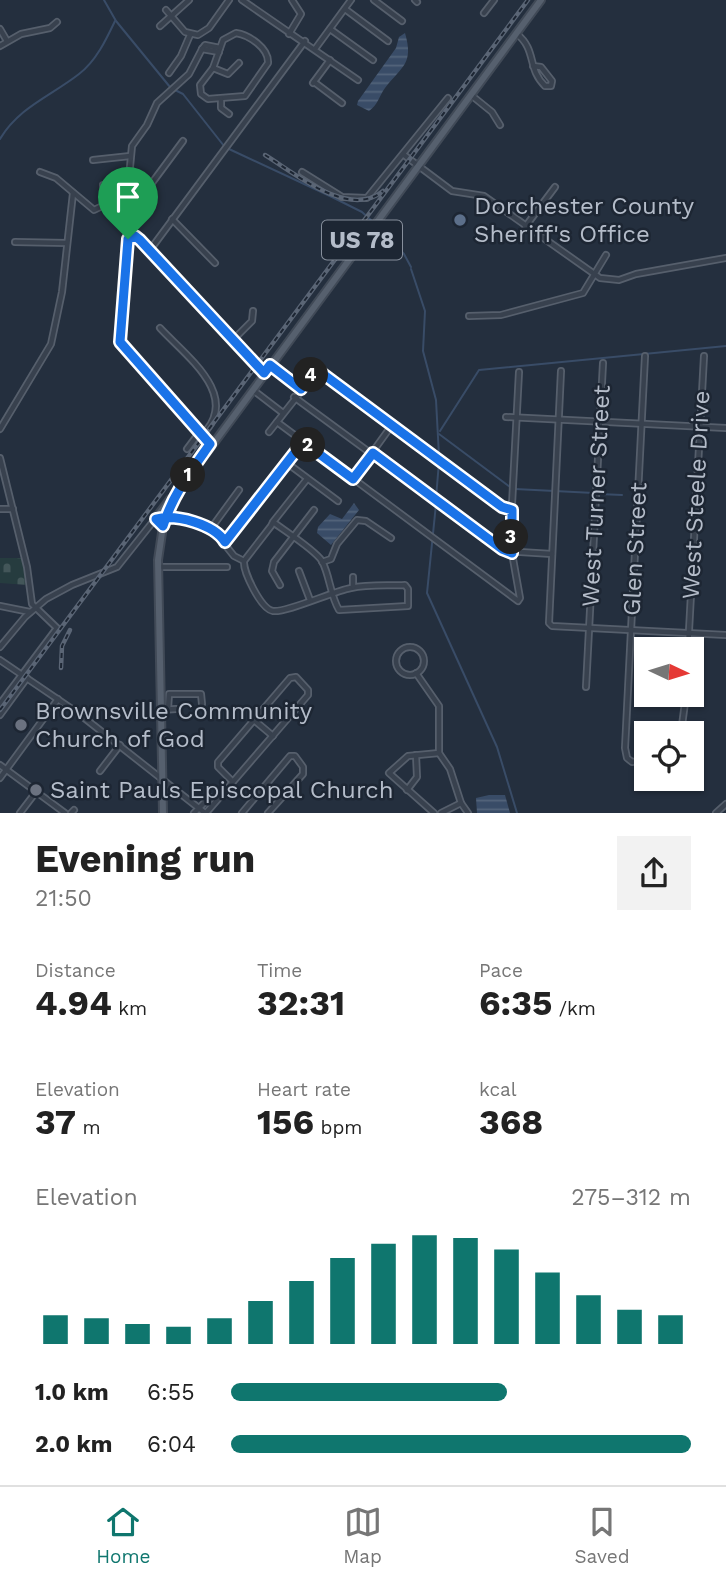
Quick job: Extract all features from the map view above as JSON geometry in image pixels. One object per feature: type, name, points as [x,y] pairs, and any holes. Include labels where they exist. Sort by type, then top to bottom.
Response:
[{"type":"main road","name":"US 78","points":[[158,519],[210,444],[541,0]]},
{"type":"main road","points":[[158,519],[163,526],[158,567],[164,710],[163,813]]},
{"type":"street","points":[[160,26],[189,0]]},
{"type":"street","points":[[166,10],[190,35],[198,35],[209,28],[229,0]]},
{"type":"street","points":[[242,0],[358,80]]},
{"type":"street","points":[[289,34],[301,14],[292,0]]},
{"type":"street","points":[[315,48],[351,0]]},
{"type":"street","points":[[374,0],[402,21]]},
{"type":"street","points":[[484,13],[494,0]]},
{"type":"street","points":[[345,9],[388,41]]},
{"type":"street","points":[[0,46],[21,34],[50,29],[57,22]]},
{"type":"street","points":[[0,29],[7,41]]},
{"type":"street","points":[[330,29],[373,60]]},
{"type":"street","points":[[516,33],[529,44],[533,66],[541,82],[546,87],[551,86],[552,81],[541,67],[533,66]]},
{"type":"street","points":[[243,34],[262,48],[269,58],[266,67],[245,96],[208,99],[199,89],[213,68],[219,50],[227,37],[243,34]]},
{"type":"street","points":[[169,73],[181,56],[190,35]]},
{"type":"street","points":[[150,250],[304,41]]},
{"type":"street","points":[[210,444],[120,342],[128,239],[125,219],[130,156],[157,103],[172,93],[199,59],[205,45],[219,50]]},
{"type":"street","points":[[330,60],[313,83],[342,103]]},
{"type":"street","points":[[213,68],[228,74],[239,63]]},
{"type":"street","points":[[471,95],[492,112],[500,125]]},
{"type":"street","points":[[302,172],[342,197],[361,199],[374,193],[448,98]]},
{"type":"street","points":[[221,99],[222,108],[229,114]]},
{"type":"street","points":[[125,219],[183,141]]},
{"type":"street","points":[[404,155],[452,191],[484,196],[593,276],[614,281],[636,274],[726,258]]},
{"type":"street","points":[[93,160],[130,156]]},
{"type":"street","points":[[40,172],[56,178],[94,210],[127,194]]},
{"type":"street","points":[[103,185],[105,206]]},
{"type":"street","points":[[526,227],[555,187]]},
{"type":"street","points":[[0,427],[51,344],[62,292],[73,193]]},
{"type":"street","points":[[172,219],[215,263]]},
{"type":"street","points":[[128,239],[135,236],[150,250],[264,373]]},
{"type":"street","points":[[15,242],[66,243]]},
{"type":"street","points":[[469,316],[501,315],[578,295],[587,288],[607,254]]},
{"type":"street","points":[[234,339],[252,321],[253,311]]},
{"type":"street","points":[[160,328],[200,370],[216,395],[214,419],[187,449]]},
{"type":"street","name":"Glen Street","points":[[634,762],[626,756],[625,742],[645,356]]},
{"type":"street","name":"West Steele Drive","points":[[689,637],[704,356]]},
{"type":"street","name":"West Turner Street","points":[[586,687],[603,363]]},
{"type":"street","points":[[270,365],[301,389]]},
{"type":"street","points":[[269,432],[315,371],[505,509],[512,510]]},
{"type":"street","points":[[561,371],[548,620],[552,626],[726,635]]},
{"type":"street","points":[[277,422],[508,595],[519,600],[512,553],[512,510],[519,372]]},
{"type":"street","points":[[252,389],[283,413]]},
{"type":"street","points":[[294,397],[502,549],[512,553],[552,554]]},
{"type":"street","points":[[506,417],[726,428]]},
{"type":"street","points":[[353,479],[392,425]]},
{"type":"street","points":[[225,542],[303,442]]},
{"type":"street","points":[[0,458],[35,608],[57,628],[0,715]]},
{"type":"street","points":[[286,464],[338,501]]},
{"type":"street","points":[[274,522],[322,562],[332,593],[337,607],[342,611],[406,607],[409,604],[405,585],[353,587],[332,593],[310,600],[270,611],[246,575],[244,561],[307,479]]},
{"type":"street","points":[[212,527],[239,490]]},
{"type":"street","points":[[0,509],[13,509]]},
{"type":"street","points":[[280,585],[272,571],[272,564],[314,510]]},
{"type":"street","points":[[0,647],[35,608],[66,588],[117,567],[158,519],[212,527],[234,556],[244,561]]},
{"type":"street","points":[[322,562],[331,559],[337,544],[357,520],[366,521],[391,538]]},
{"type":"street","points":[[158,567],[228,567]]},
{"type":"street","points":[[299,570],[310,600]]},
{"type":"street","points":[[353,577],[353,587]]},
{"type":"street","points":[[0,606],[30,612]]},
{"type":"street","points":[[411,645],[426,664],[416,673],[409,677],[395,660],[411,645]]},
{"type":"street","points":[[0,660],[120,745],[163,779],[197,811],[206,813],[233,782],[273,736],[309,694],[296,677],[290,678],[217,764],[233,782]]},
{"type":"street","points":[[416,673],[439,706],[439,753],[450,769],[461,803],[468,813]]},
{"type":"street","points":[[0,704],[25,677]]},
{"type":"street","points":[[176,709],[164,710],[169,694],[201,694],[202,704]]},
{"type":"street","points":[[0,778],[58,699]]},
{"type":"street","points":[[254,720],[273,736]]},
{"type":"street","points":[[100,772],[120,745]]},
{"type":"street","points":[[433,813],[389,773],[408,756],[439,753]]},
{"type":"street","points":[[407,790],[417,777],[416,755]]},
{"type":"street","points":[[242,813],[290,756],[296,756],[303,767],[303,774],[268,813]]},
{"type":"street","points":[[0,765],[65,813]]},
{"type":"street","points":[[20,813],[36,792]]},
{"type":"street","points":[[197,811],[210,797]]},
{"type":"street","points":[[441,813],[461,803]]},
{"type":"street","points":[[716,813],[726,803]]},
{"type":"green space","points":[[0,558],[24,558],[28,585],[0,583]]},
{"type":"water","points":[[405,33],[408,52],[405,64],[372,109],[369,111],[357,105],[396,48],[399,37]]},
{"type":"water","points":[[354,503],[359,510],[331,545],[317,533],[318,527],[330,514],[342,519]]},
{"type":"water","points":[[505,795],[510,813],[477,813],[476,798]]},
{"type":"waterway","points":[[104,0],[116,21],[170,87]]},
{"type":"waterway","points":[[0,139],[16,118],[91,63],[115,21]]},
{"type":"waterway","points":[[175,90],[183,94],[224,146]]},
{"type":"waterway","points":[[229,149],[362,212],[373,222]]},
{"type":"waterway","points":[[377,226],[404,254],[411,267]]},
{"type":"waterway","points":[[411,269],[425,311],[423,351],[436,400],[439,456]]},
{"type":"waterway","points":[[440,431],[479,370],[726,346]]},
{"type":"waterway","points":[[439,434],[510,487]]},
{"type":"waterway","points":[[436,498],[439,462]]},
{"type":"waterway","points":[[515,489],[594,493]]},
{"type":"waterway","points":[[599,494],[622,495]]},
{"type":"waterway","points":[[436,504],[427,593],[497,747],[517,813]]},
{"type":"railway","points":[[0,710],[528,0]]},
{"type":"railway","points":[[265,155],[307,182],[339,197],[355,200],[369,198],[383,191]]},
{"type":"railway","points":[[61,668],[62,646],[70,630]]},
{"type":"place","name":"Dorchester County Sheriff's Office","points":[[460,220]]},
{"type":"place","name":"Brownsville Community Church of God","points":[[21,725]]},
{"type":"place","name":"Saint Pauls Episcopal Church","points":[[36,790]]},
{"type":"route","points":[[128,239],[120,342],[210,444],[174,497],[165,517],[163,526],[156,519],[165,517],[203,523],[215,529],[225,542],[303,442],[353,479],[373,453],[502,549],[512,553],[512,510],[508,511],[502,507],[319,371],[314,371],[301,389],[270,365],[264,373],[140,240],[135,236],[128,239]]}]
